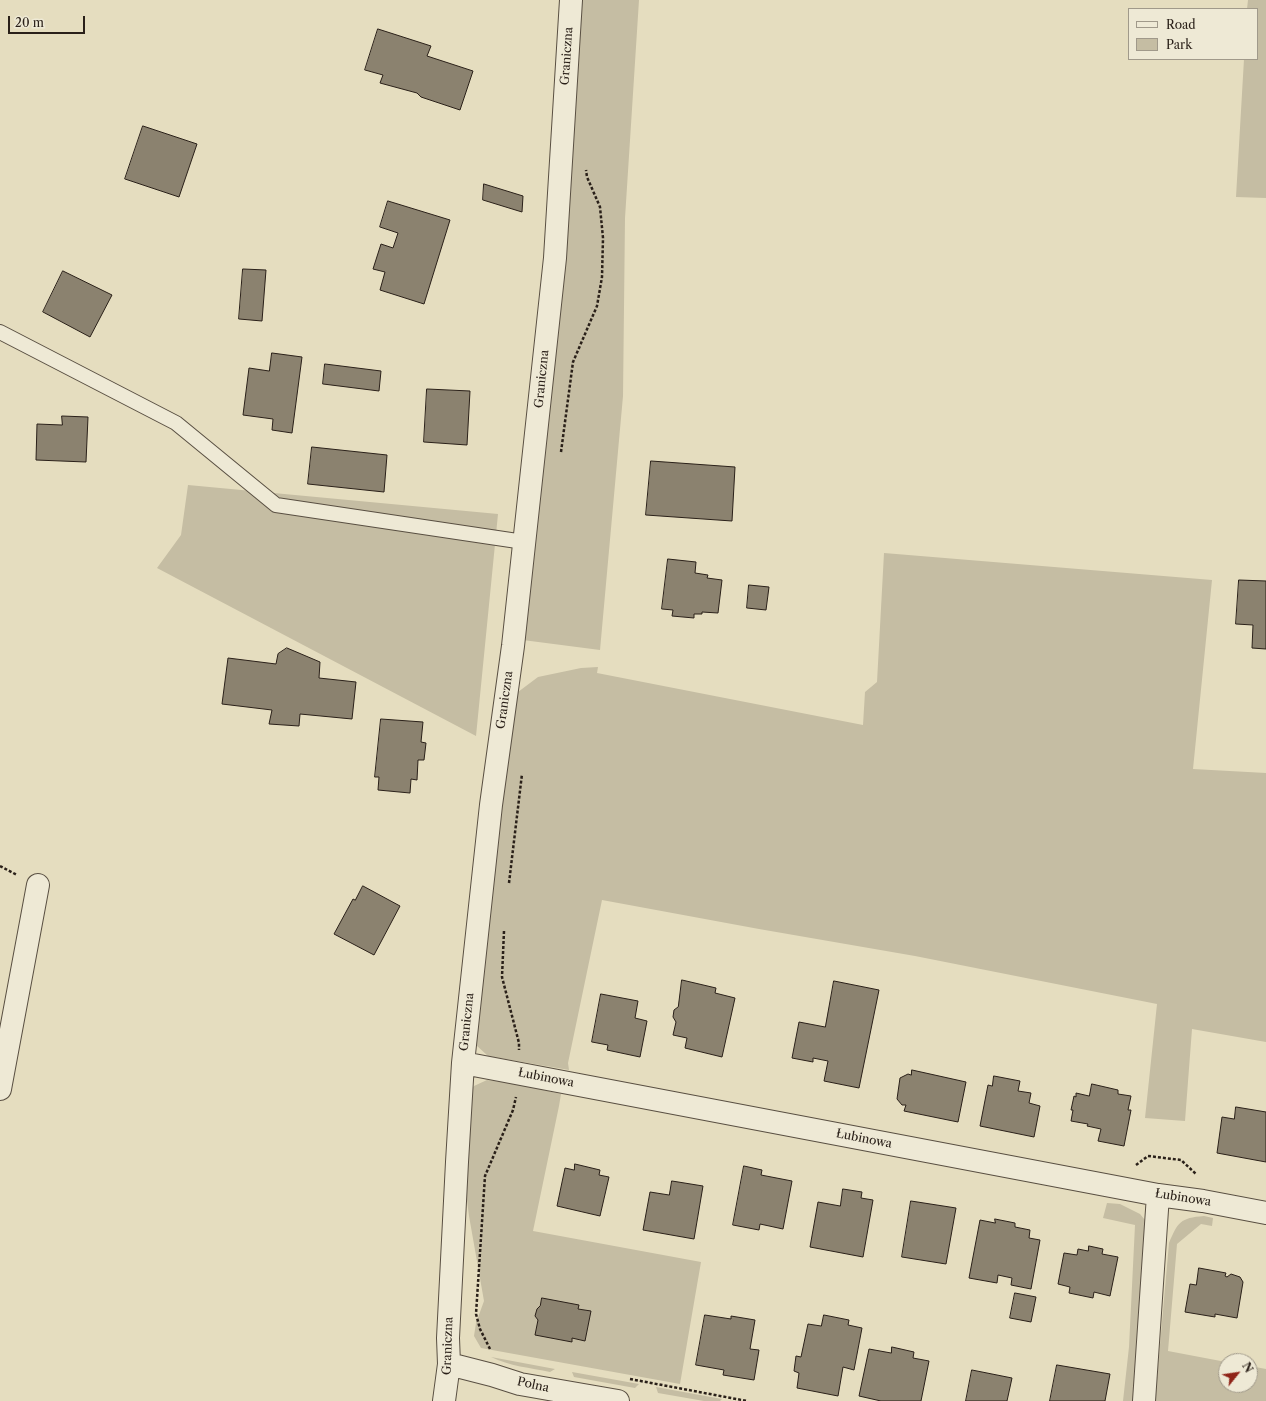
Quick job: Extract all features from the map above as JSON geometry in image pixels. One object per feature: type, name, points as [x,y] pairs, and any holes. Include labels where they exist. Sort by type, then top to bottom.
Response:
[{"type":"street","name":"Graniczna","points":[[444,1401],[449,1364],[448,1338],[463,1064],[491,805],[513,646],[555,258],[571,0]]},
{"type":"street","points":[[0,1089],[38,885]]},
{"type":"street","name":"Łubinowa","points":[[463,1064],[518,1073],[1158,1195],[1203,1201],[1266,1213]]},
{"type":"street","points":[[1144,1401],[1158,1195]]},
{"type":"street","name":"Polna","points":[[449,1364],[520,1384],[618,1401]]},
{"type":"lane","points":[[0,332],[176,423],[276,506],[524,542]]},
{"type":"path","points":[[560,453],[572,362],[597,306],[602,277],[603,238],[600,207],[587,177],[586,169]]},
{"type":"path","points":[[509,887],[523,768]]},
{"type":"path","points":[[492,1375],[492,1352],[480,1329],[476,1314],[485,1176],[513,1110],[517,1094],[519,1043],[502,977],[504,927]]},
{"type":"green space","points":[[570,0],[639,0],[625,218],[623,396],[600,650],[515,639]]},
{"type":"green space","points":[[1248,0],[1266,0],[1266,198],[1236,197],[1244,60],[1258,60],[1258,8],[1247,8]]},
{"type":"green space","points":[[188,485],[498,514],[476,736],[157,568],[181,535]]},
{"type":"green space","points":[[884,553],[1212,580],[1193,769],[1266,773],[1266,1042],[1192,1029],[1185,1121],[1145,1118],[1157,1004],[915,956],[602,900],[568,1063],[569,1070],[488,1056],[476,1045],[468,1025],[510,698],[538,677],[581,668],[598,667],[597,673],[863,725],[865,692],[877,682]]},
{"type":"green space","points":[[487,1080],[517,1084],[561,1094],[533,1231],[701,1262],[680,1384],[481,1348],[474,1336],[476,1323],[484,1301],[469,1216],[461,1153],[464,1099],[474,1086]]},
{"type":"green space","points":[[1107,1203],[1120,1204],[1140,1214],[1149,1225],[1142,1327],[1133,1401],[1123,1401],[1129,1347],[1135,1225],[1103,1218]]},
{"type":"green space","points":[[1204,1216],[1213,1218],[1212,1226],[1201,1224],[1177,1244],[1168,1351],[1218,1360],[1218,1393],[1258,1393],[1258,1368],[1266,1369],[1266,1401],[1155,1401],[1169,1243],[1175,1230],[1181,1222]]},
{"type":"green space","points":[[491,1357],[555,1369],[550,1372],[528,1368],[505,1363]]},
{"type":"green space","points":[[572,1372],[639,1384],[635,1388],[574,1377]]},
{"type":"green space","points":[[656,1387],[722,1399],[720,1401],[704,1401],[658,1393]]},
{"type":"building","points":[[378,29],[431,46],[427,56],[473,71],[460,110],[421,97],[417,93],[380,83],[383,75],[365,70]]},
{"type":"building","points":[[143,126],[197,144],[179,197],[125,179]]},
{"type":"building","points":[[484,184],[523,196],[522,212],[483,200]]},
{"type":"building","points":[[388,201],[450,220],[424,304],[380,290],[385,272],[373,269],[381,244],[393,248],[398,233],[380,227]]},
{"type":"building","points":[[243,269],[266,270],[262,321],[239,319]]},
{"type":"building","points":[[63,271],[112,295],[90,337],[43,312]]},
{"type":"building","points":[[272,353],[302,357],[292,433],[272,430],[273,419],[243,415],[249,368],[269,371]]},
{"type":"building","points":[[325,364],[381,371],[379,391],[323,384]]},
{"type":"building","points":[[427,389],[470,391],[467,445],[424,442]]},
{"type":"building","points":[[62,416],[88,417],[86,462],[36,460],[37,424],[62,425]]},
{"type":"building","points":[[312,447],[387,455],[384,492],[308,484]]},
{"type":"building","points":[[651,461],[735,467],[732,521],[646,515]]},
{"type":"building","points":[[668,559],[696,562],[695,573],[708,575],[707,578],[722,580],[718,613],[702,612],[702,614],[694,614],[694,618],[672,616],[673,610],[662,609]]},
{"type":"building","points":[[1239,580],[1266,581],[1266,649],[1252,648],[1253,625],[1236,624]]},
{"type":"building","points":[[749,585],[769,587],[766,610],[747,608]]},
{"type":"building","points":[[287,648],[320,662],[319,678],[356,682],[352,719],[300,714],[299,726],[269,724],[272,710],[222,704],[228,658],[276,664],[278,654]]},
{"type":"building","points":[[381,719],[423,722],[421,742],[426,743],[424,760],[418,760],[417,780],[411,779],[410,793],[378,790],[379,777],[375,777]]},
{"type":"building","points":[[363,886],[400,906],[374,955],[334,934],[353,899],[355,900]]},
{"type":"building","points":[[682,980],[716,988],[715,993],[735,998],[722,1057],[685,1048],[687,1038],[673,1035],[676,1022],[673,1017],[674,1010],[678,1007]]},
{"type":"building","points":[[834,981],[879,990],[859,1088],[824,1081],[828,1061],[813,1058],[813,1062],[792,1058],[799,1022],[825,1027]]},
{"type":"building","points":[[601,994],[638,1001],[635,1018],[647,1021],[640,1057],[607,1050],[608,1045],[592,1042]]},
{"type":"building","points":[[912,1070],[966,1082],[958,1122],[904,1111],[906,1105],[902,1105],[897,1099],[900,1078],[908,1074],[911,1075]]},
{"type":"building","points":[[994,1076],[1020,1081],[1018,1091],[1031,1093],[1029,1103],[1040,1106],[1034,1137],[980,1126],[988,1085],[992,1086]]},
{"type":"building","points":[[1092,1084],[1118,1090],[1118,1094],[1131,1096],[1128,1110],[1131,1110],[1124,1146],[1098,1141],[1101,1129],[1087,1126],[1088,1124],[1071,1121],[1073,1110],[1071,1110],[1074,1096],[1076,1097],[1076,1093],[1089,1096]]},
{"type":"building","points":[[1236,1107],[1266,1112],[1266,1162],[1217,1153],[1222,1117],[1234,1119]]},
{"type":"building","points":[[575,1164],[600,1170],[599,1175],[609,1177],[600,1216],[557,1206],[565,1168],[574,1170]]},
{"type":"building","points":[[744,1166],[762,1170],[761,1175],[792,1181],[783,1229],[760,1224],[759,1230],[733,1225]]},
{"type":"building","points":[[672,1181],[703,1186],[694,1239],[643,1230],[650,1192],[669,1195]]},
{"type":"building","points":[[843,1189],[862,1192],[861,1198],[873,1200],[863,1257],[810,1247],[818,1202],[840,1206]]},
{"type":"building","points":[[911,1201],[956,1208],[946,1264],[902,1257]]},
{"type":"building","points":[[995,1219],[1015,1223],[1015,1227],[1030,1230],[1029,1238],[1040,1240],[1031,1289],[1011,1285],[1012,1278],[998,1275],[997,1283],[969,1278],[980,1220],[995,1223]]},
{"type":"building","points":[[1089,1246],[1103,1249],[1102,1254],[1118,1257],[1110,1296],[1094,1292],[1093,1298],[1069,1293],[1070,1287],[1058,1284],[1064,1253],[1077,1255],[1078,1249],[1088,1251]]},
{"type":"building","points":[[1199,1268],[1226,1273],[1225,1276],[1227,1277],[1231,1274],[1240,1277],[1243,1282],[1237,1318],[1215,1314],[1215,1317],[1185,1312],[1190,1284],[1196,1285]]},
{"type":"building","points":[[1015,1293],[1036,1297],[1031,1322],[1010,1318]]},
{"type":"building","points":[[542,1298],[579,1305],[578,1309],[591,1311],[585,1341],[572,1338],[572,1342],[535,1335],[538,1320],[535,1316]]},
{"type":"building","points":[[705,1315],[731,1319],[731,1316],[755,1320],[750,1349],[759,1350],[754,1380],[723,1375],[724,1370],[696,1365]]},
{"type":"building","points":[[824,1315],[849,1320],[848,1325],[862,1328],[854,1370],[843,1367],[838,1396],[797,1388],[799,1373],[794,1371],[796,1356],[801,1357],[808,1324],[821,1326]]},
{"type":"building","points":[[892,1347],[914,1352],[913,1358],[929,1361],[921,1401],[881,1401],[859,1396],[869,1349],[891,1353]]},
{"type":"building","points":[[1057,1365],[1110,1374],[1105,1401],[1050,1401]]},
{"type":"building","points":[[972,1370],[1012,1378],[1007,1401],[966,1401]]}]
